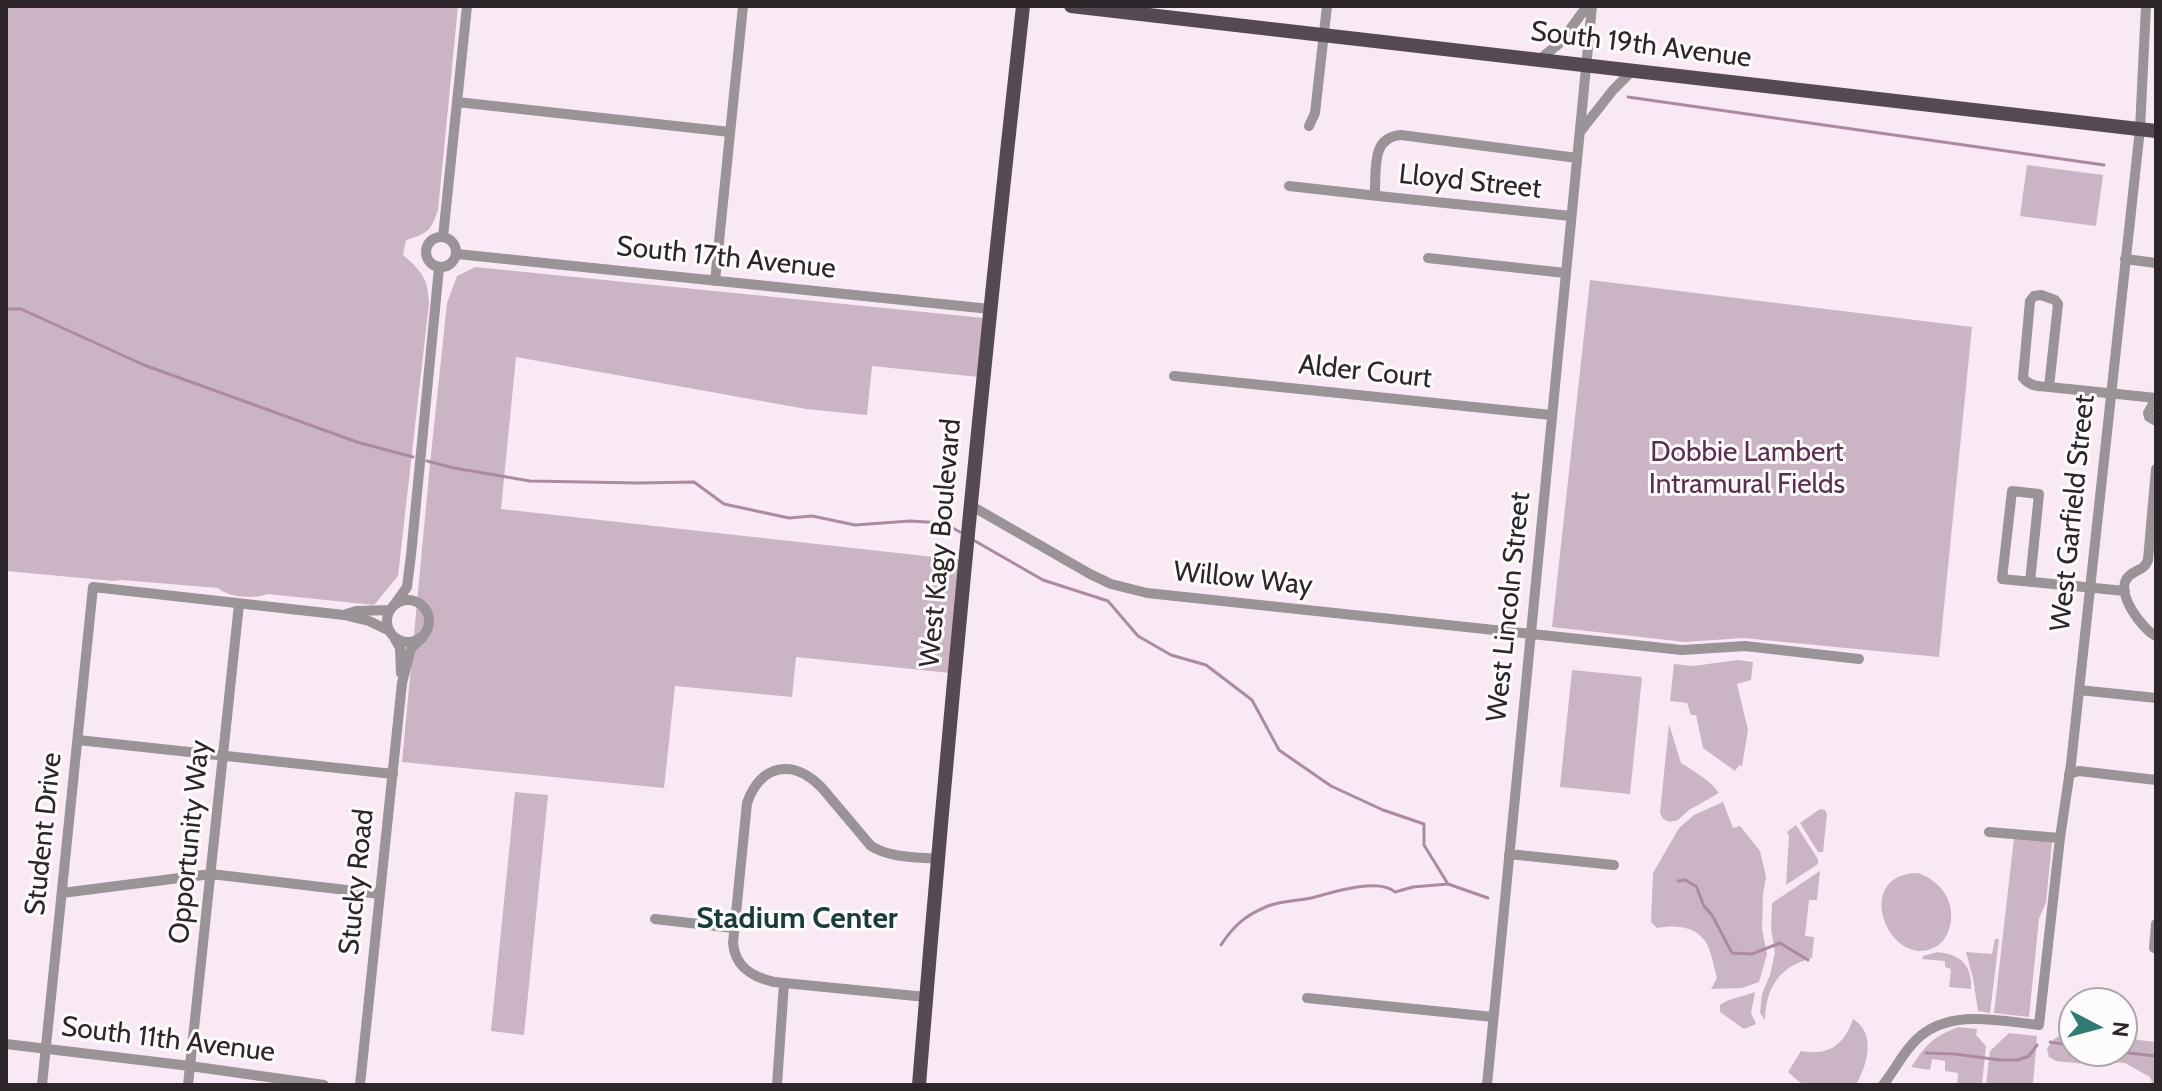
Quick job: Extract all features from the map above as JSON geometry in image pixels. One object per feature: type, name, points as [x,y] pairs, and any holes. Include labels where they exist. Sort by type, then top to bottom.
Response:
[{"type":"main road","name":"West Kagy Boulevard","points":[[919,1085],[970,505],[1023,6]]},
{"type":"main road","name":"South 19th Avenue","points":[[1071,6],[2156,131]]},
{"type":"street","points":[[443,237],[467,6]]},
{"type":"street","points":[[715,281],[743,6]]},
{"type":"street","points":[[1309,126],[1315,113],[1327,6]]},
{"type":"street","name":"West Lincoln Street","points":[[1540,59],[1561,42],[1590,6]]},
{"type":"street","name":"West Lincoln Street","points":[[1487,1085],[1590,6]]},
{"type":"street","name":"West Garfield Street","points":[[1883,1085],[1919,1037],[1950,1020],[1970,1018],[2039,1025],[2140,129],[2146,6]]},
{"type":"street","points":[[1579,134],[1632,71]]},
{"type":"street","points":[[457,102],[730,132]]},
{"type":"street","name":"Lloyd Street","points":[[1571,216],[1378,196],[1375,192],[1377,153],[1386,139],[1401,135],[1577,158]]},
{"type":"street","points":[[1289,186],[1378,196]]},
{"type":"street","points":[[443,237],[453,242],[457,254],[451,264],[439,268],[429,262],[425,253],[433,239],[443,237]]},
{"type":"street","name":"South 17th Avenue","points":[[457,254],[990,309]]},
{"type":"street","points":[[1428,258],[1565,273]]},
{"type":"street","points":[[2125,259],[2156,263]]},
{"type":"street","points":[[392,634],[387,619],[407,587],[439,268]]},
{"type":"street","points":[[2049,387],[2058,304],[2048,297],[2034,296],[2029,309],[2023,378],[2034,386],[2156,398],[2148,413],[2156,421]]},
{"type":"street","name":"Alder Court","points":[[1174,376],[1551,415]]},
{"type":"street","points":[[2156,469],[2148,560],[2143,569],[2127,578],[2125,591],[2136,618],[2156,636]]},
{"type":"street","points":[[2030,582],[2039,494],[2012,491],[2002,579],[2030,582],[2089,587],[2125,591]]},
{"type":"street","name":"Willow Way","points":[[970,505],[1090,574],[1147,593],[1682,650],[1745,646],[1859,659]]},
{"type":"street","points":[[239,604],[344,615],[369,621],[406,643],[417,641],[429,629],[430,618],[416,597],[411,555]]},
{"type":"street","name":"Student Drive","points":[[42,1085],[93,587],[239,604]]},
{"type":"street","points":[[344,615],[393,607],[411,600],[421,604]]},
{"type":"street","name":"Opportunity Way","points":[[188,1085],[239,604]]},
{"type":"street","name":"Stucky Road","points":[[392,634],[400,648],[402,683]]},
{"type":"street","name":"Stucky Road","points":[[360,1085],[402,683],[411,648],[422,638]]},
{"type":"street","points":[[2079,690],[2156,698]]},
{"type":"street","points":[[78,740],[393,774]]},
{"type":"street","points":[[926,997],[784,983],[757,978],[743,968],[735,955],[733,943],[747,803],[755,784],[771,772],[780,769],[799,771],[815,781],[863,839],[880,851],[938,859]]},
{"type":"street","points":[[2069,774],[2079,771],[2156,780]]},
{"type":"street","points":[[1989,832],[2060,838]]},
{"type":"street","points":[[1509,854],[1614,865]]},
{"type":"street","points":[[62,893],[211,874],[380,894]]},
{"type":"street","points":[[655,919],[734,928]]},
{"type":"street","points":[[2154,948],[2156,924]]},
{"type":"street","points":[[777,1085],[784,983]]},
{"type":"street","points":[[1307,998],[1493,1017]]},
{"type":"street","name":"South 11th Avenue","points":[[6,1044],[324,1085]]},
{"type":"green space","points":[[6,6],[458,6],[438,210],[427,231],[406,240],[403,255],[423,276],[429,303],[398,576],[374,605],[268,594],[242,597],[218,588],[6,571]]},
{"type":"green space","points":[[2027,165],[2103,175],[2096,226],[2020,216]]},
{"type":"green space","points":[[475,267],[984,318],[979,377],[872,366],[867,415],[806,409],[516,357],[501,509],[961,560],[950,673],[796,657],[792,697],[675,686],[664,788],[402,762],[447,303],[457,276]]},
{"type":"green space","name":"Dobbie Lambert Intramural Fields","points":[[1590,280],[1972,327],[1939,657],[1743,638],[1685,642],[1552,627]]},
{"type":"green space","points":[[1738,660],[1753,662],[1751,680],[1737,684],[1748,730],[1742,766],[1739,765],[1735,771],[1703,748],[1696,715],[1691,715],[1687,703],[1670,701],[1674,664],[1693,666]]},
{"type":"green space","points":[[1572,670],[1642,677],[1630,794],[1560,787]]},
{"type":"green space","points":[[1669,724],[1681,763],[1719,793],[1670,822],[1663,819],[1660,813]]},
{"type":"green space","points":[[515,792],[548,795],[524,1035],[491,1031]]},
{"type":"green space","points":[[1723,802],[1733,828],[1740,826],[1760,851],[1766,877],[1762,929],[1767,954],[1759,982],[1742,988],[1711,989],[1717,978],[1705,941],[1683,927],[1657,928],[1651,922],[1653,873],[1679,828],[1694,815]]},
{"type":"green space","points":[[1820,809],[1827,814],[1823,852],[1818,852],[1800,823]]},
{"type":"green space","points":[[1796,825],[1818,859],[1818,864],[1786,885],[1787,832]]},
{"type":"green space","points":[[2014,838],[2052,842],[2046,902],[2039,919],[2029,1017],[1994,1013]]},
{"type":"green space","points":[[1820,871],[1817,900],[1809,900],[1805,936],[1814,937],[1812,958],[1791,967],[1776,980],[1768,998],[1765,1020],[1760,1013],[1762,994],[1775,953],[1771,929],[1772,903]]},
{"type":"green space","points":[[1918,873],[1940,887],[1951,909],[1950,926],[1942,942],[1920,951],[1905,947],[1893,935],[1884,920],[1882,904],[1885,889],[1897,878]]},
{"type":"green space","points":[[1995,939],[1999,939],[1990,1013],[1978,1011],[1966,952],[1992,954]]},
{"type":"green space","points":[[1938,952],[1964,963],[1970,974],[1971,989],[1949,987],[1951,969],[1945,967],[1945,961],[1922,959]]},
{"type":"green space","points":[[1755,992],[1751,1013],[1756,1024],[1744,1029],[1720,1012],[1723,1003]]},
{"type":"green space","points":[[1853,1019],[1865,1033],[1868,1050],[1856,1085],[1803,1085],[1788,1072],[1801,1051],[1820,1052],[1834,1047],[1845,1036]]},
{"type":"green space","points":[[1958,1027],[1977,1029],[1976,1035],[1986,1046],[1982,1085],[1957,1085],[1958,1073],[1945,1071],[1945,1061],[1932,1059],[1930,1070],[1911,1067],[1930,1042]]},
{"type":"green space","points":[[2009,1033],[2037,1036],[2033,1085],[1986,1085],[1990,1051]]},
{"type":"green space","points":[[2058,1037],[2058,1061],[2049,1057],[2047,1049]]},
{"type":"green space","points":[[2138,1040],[2156,1042],[2156,1085],[2150,1077],[2132,1067],[2138,1067]]},
{"type":"waterway","points":[[1628,97],[2104,165]]},
{"type":"waterway","points":[[6,309],[21,309],[144,365],[357,442],[413,457]]},
{"type":"waterway","points":[[427,461],[530,481],[694,482],[724,504],[789,518],[812,516],[855,525],[910,521],[944,523],[960,532]]},
{"type":"waterway","points":[[975,541],[1043,580],[1108,601],[1138,636],[1171,655],[1206,665],[1252,700],[1279,750],[1331,786],[1383,810],[1424,824],[1424,845],[1448,884],[1488,898]]},
{"type":"waterway","points":[[1678,881],[1685,880],[1696,886],[1704,906],[1732,953],[1752,954],[1780,943],[1808,960]]},
{"type":"waterway","points":[[1221,945],[1241,921],[1273,904],[1366,886],[1378,886],[1395,892],[1448,884]]},
{"type":"waterway","points":[[2050,1042],[2058,1043]]},
{"type":"waterway","points":[[1926,1053],[2018,1060],[2029,1056],[2037,1045]]},
{"type":"waterway","points":[[2138,1054],[2156,1056]]},
{"type":"district","name":"Stadium Center","points":[[797,919]]}]
